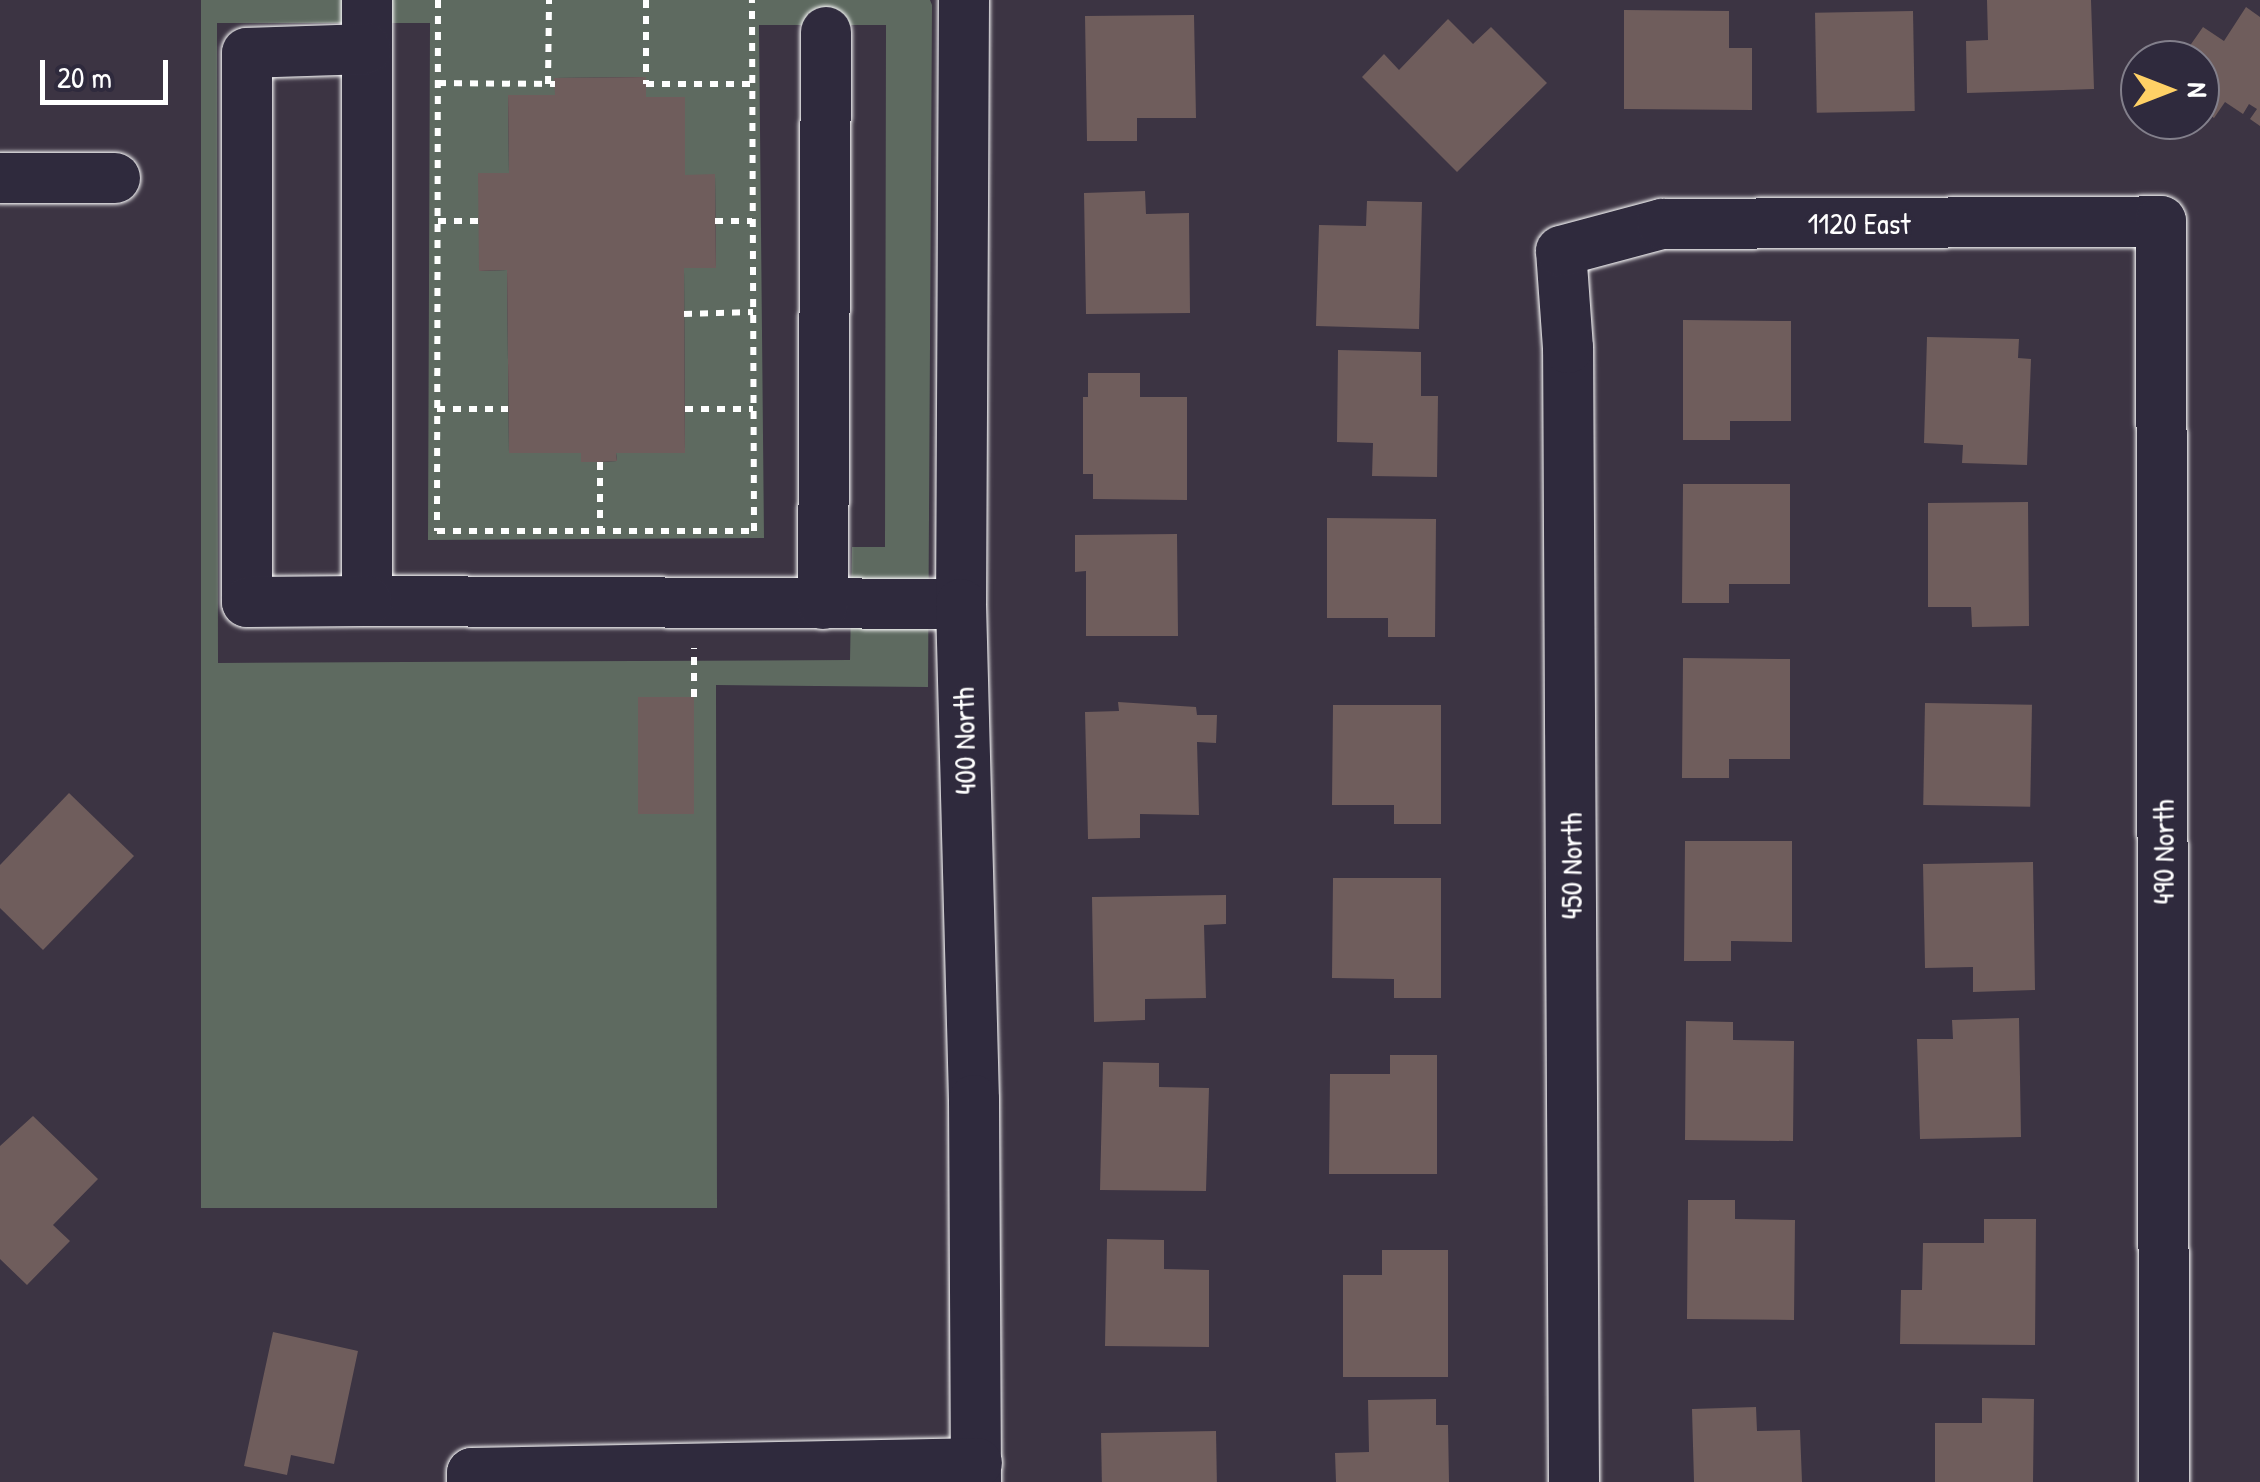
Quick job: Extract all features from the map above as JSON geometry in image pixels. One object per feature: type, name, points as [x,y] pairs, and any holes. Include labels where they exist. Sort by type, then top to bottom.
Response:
[{"type":"street","points":[[367,0],[367,601]]},
{"type":"street","name":"400 North","points":[[964,0],[961,604],[974,1100],[976,1473]]},
{"type":"street","points":[[824,604],[826,32]]},
{"type":"street","points":[[366,49],[247,53],[247,602],[961,604]]},
{"type":"street","points":[[0,178],[114,178]]},
{"type":"street","name":"1120 East","points":[[1561,251],[1662,224],[2161,221]]},
{"type":"street","name":"490 North","points":[[2161,221],[2164,1482]]},
{"type":"street","name":"450 North","points":[[1561,251],[1568,368],[1574,1482]]},
{"type":"street","points":[[472,1482],[472,1473],[976,1473]]},
{"type":"path","points":[[438,0],[437,530],[754,530],[752,0]]},
{"type":"path","points":[[438,83],[552,84],[548,0]]},
{"type":"path","points":[[646,0],[646,84],[752,84]]},
{"type":"path","points":[[438,221],[479,221]]},
{"type":"path","points":[[715,221],[752,221]]},
{"type":"path","points":[[684,314],[753,312]]},
{"type":"path","points":[[437,409],[508,409]]},
{"type":"path","points":[[686,409],[753,409]]},
{"type":"path","points":[[600,462],[600,530]]},
{"type":"shaded area","points":[[201,0],[930,0],[928,687],[716,685],[717,1208],[201,1208]],"holes":[[[217,23],[430,23],[428,540],[764,538],[759,25],[886,25],[885,547],[852,547],[850,660],[218,663]],[[645,77],[646,97],[684,97],[685,175],[715,175],[716,267],[684,268],[685,452],[616,453],[617,461],[600,462],[581,453],[509,453],[507,270],[480,271],[509,173],[508,95],[555,95],[555,78]]]},
{"type":"building","points":[[1987,0],[2091,0],[2094,89],[1967,93],[1966,41],[1988,40]]},
{"type":"building","points":[[2246,7],[2260,17],[2260,126],[2250,119],[2257,109],[2249,104],[2243,114],[2225,102],[2220,109],[2220,40],[2194,40],[2203,27],[2224,41]]},
{"type":"building","points":[[1624,10],[1729,11],[1729,48],[1752,48],[1752,110],[1624,109]]},
{"type":"building","points":[[1913,11],[1915,111],[1817,113],[1815,13]]},
{"type":"building","points":[[1194,15],[1196,118],[1137,118],[1137,141],[1087,141],[1085,16]]},
{"type":"building","points":[[1448,19],[1473,44],[1491,27],[1547,83],[1457,172],[1362,77],[1384,54],[1399,70]]},
{"type":"building","points":[[646,77],[646,97],[685,97],[685,175],[715,174],[716,268],[684,268],[685,453],[616,453],[617,461],[581,462],[581,453],[509,453],[507,270],[479,271],[478,173],[509,173],[508,95],[555,95],[554,78]]},
{"type":"building","points":[[1145,191],[1146,214],[1189,213],[1190,313],[1086,314],[1084,193]]},
{"type":"building","points":[[1367,201],[1422,202],[1419,329],[1316,326],[1319,225],[1366,226]]},
{"type":"building","points":[[1683,320],[1791,321],[1791,421],[1730,421],[1730,440],[1683,440]]},
{"type":"building","points":[[1927,337],[2019,339],[2018,358],[2031,359],[2027,465],[1962,463],[1963,445],[1924,443]]},
{"type":"building","points":[[1338,350],[1421,352],[1421,396],[1438,396],[1437,477],[1372,476],[1373,443],[1337,442]]},
{"type":"building","points":[[1088,373],[1140,373],[1140,397],[1187,397],[1187,500],[1093,499],[1093,474],[1083,474],[1083,397],[1088,397]]},
{"type":"building","points":[[1683,484],[1790,484],[1790,584],[1729,584],[1729,603],[1682,603]]},
{"type":"building","points":[[2028,502],[2029,626],[1972,627],[1971,607],[1928,607],[1928,503]]},
{"type":"building","points":[[1327,518],[1436,519],[1435,637],[1388,637],[1388,618],[1327,618]]},
{"type":"building","points":[[1177,534],[1178,636],[1086,636],[1086,571],[1075,572],[1075,535]]},
{"type":"building","points":[[1683,658],[1790,659],[1790,759],[1729,759],[1729,778],[1682,778]]},
{"type":"building","points":[[638,697],[694,697],[694,814],[638,814]]},
{"type":"building","points":[[1118,702],[1196,707],[1197,715],[1217,715],[1216,743],[1197,742],[1199,815],[1140,814],[1140,838],[1088,839],[1085,712],[1119,711]]},
{"type":"building","points":[[1925,703],[2032,705],[2030,807],[1923,805]]},
{"type":"building","points":[[1333,705],[1441,705],[1441,824],[1394,824],[1394,805],[1332,805]]},
{"type":"building","points":[[69,793],[134,856],[43,950],[0,908],[0,865]]},
{"type":"building","points":[[1685,841],[1792,841],[1792,942],[1731,941],[1731,961],[1684,961]]},
{"type":"building","points":[[2033,862],[2035,990],[1973,992],[1973,967],[1925,968],[1923,864]]},
{"type":"building","points":[[1333,878],[1441,878],[1441,998],[1394,998],[1394,979],[1332,978]]},
{"type":"building","points":[[1226,895],[1226,924],[1204,925],[1206,998],[1145,999],[1145,1020],[1094,1022],[1092,897]]},
{"type":"building","points":[[2019,1018],[2021,1137],[1920,1139],[1917,1039],[1953,1039],[1952,1020]]},
{"type":"building","points":[[1686,1021],[1733,1022],[1733,1040],[1794,1041],[1793,1141],[1685,1140]]},
{"type":"building","points":[[1390,1055],[1437,1055],[1437,1174],[1329,1174],[1330,1074],[1390,1074]]},
{"type":"building","points":[[1103,1062],[1159,1063],[1159,1087],[1209,1088],[1206,1191],[1100,1190]]},
{"type":"building","points":[[33,1116],[98,1179],[53,1225],[70,1241],[27,1285],[0,1259],[0,1146]]},
{"type":"building","points":[[1688,1200],[1735,1200],[1735,1219],[1795,1220],[1794,1320],[1687,1319]]},
{"type":"building","points":[[1984,1219],[2036,1219],[2035,1345],[1900,1344],[1901,1290],[1922,1290],[1923,1243],[1984,1243]]},
{"type":"building","points":[[1107,1239],[1164,1240],[1164,1269],[1209,1270],[1209,1347],[1105,1346]]},
{"type":"building","points":[[1382,1250],[1448,1250],[1448,1377],[1343,1377],[1343,1275],[1382,1275]]},
{"type":"building","points":[[273,1332],[358,1351],[334,1464],[291,1455],[287,1475],[244,1466]]},
{"type":"building","points":[[1982,1398],[2034,1399],[2033,1482],[1935,1482],[1935,1423],[1982,1423]]},
{"type":"building","points":[[1436,1399],[1436,1425],[1448,1425],[1449,1482],[1336,1482],[1335,1453],[1369,1452],[1368,1400]]},
{"type":"building","points":[[1756,1407],[1757,1431],[1800,1430],[1802,1482],[1694,1482],[1692,1409]]},
{"type":"building","points":[[1216,1431],[1217,1482],[1102,1482],[1101,1433]]}]
